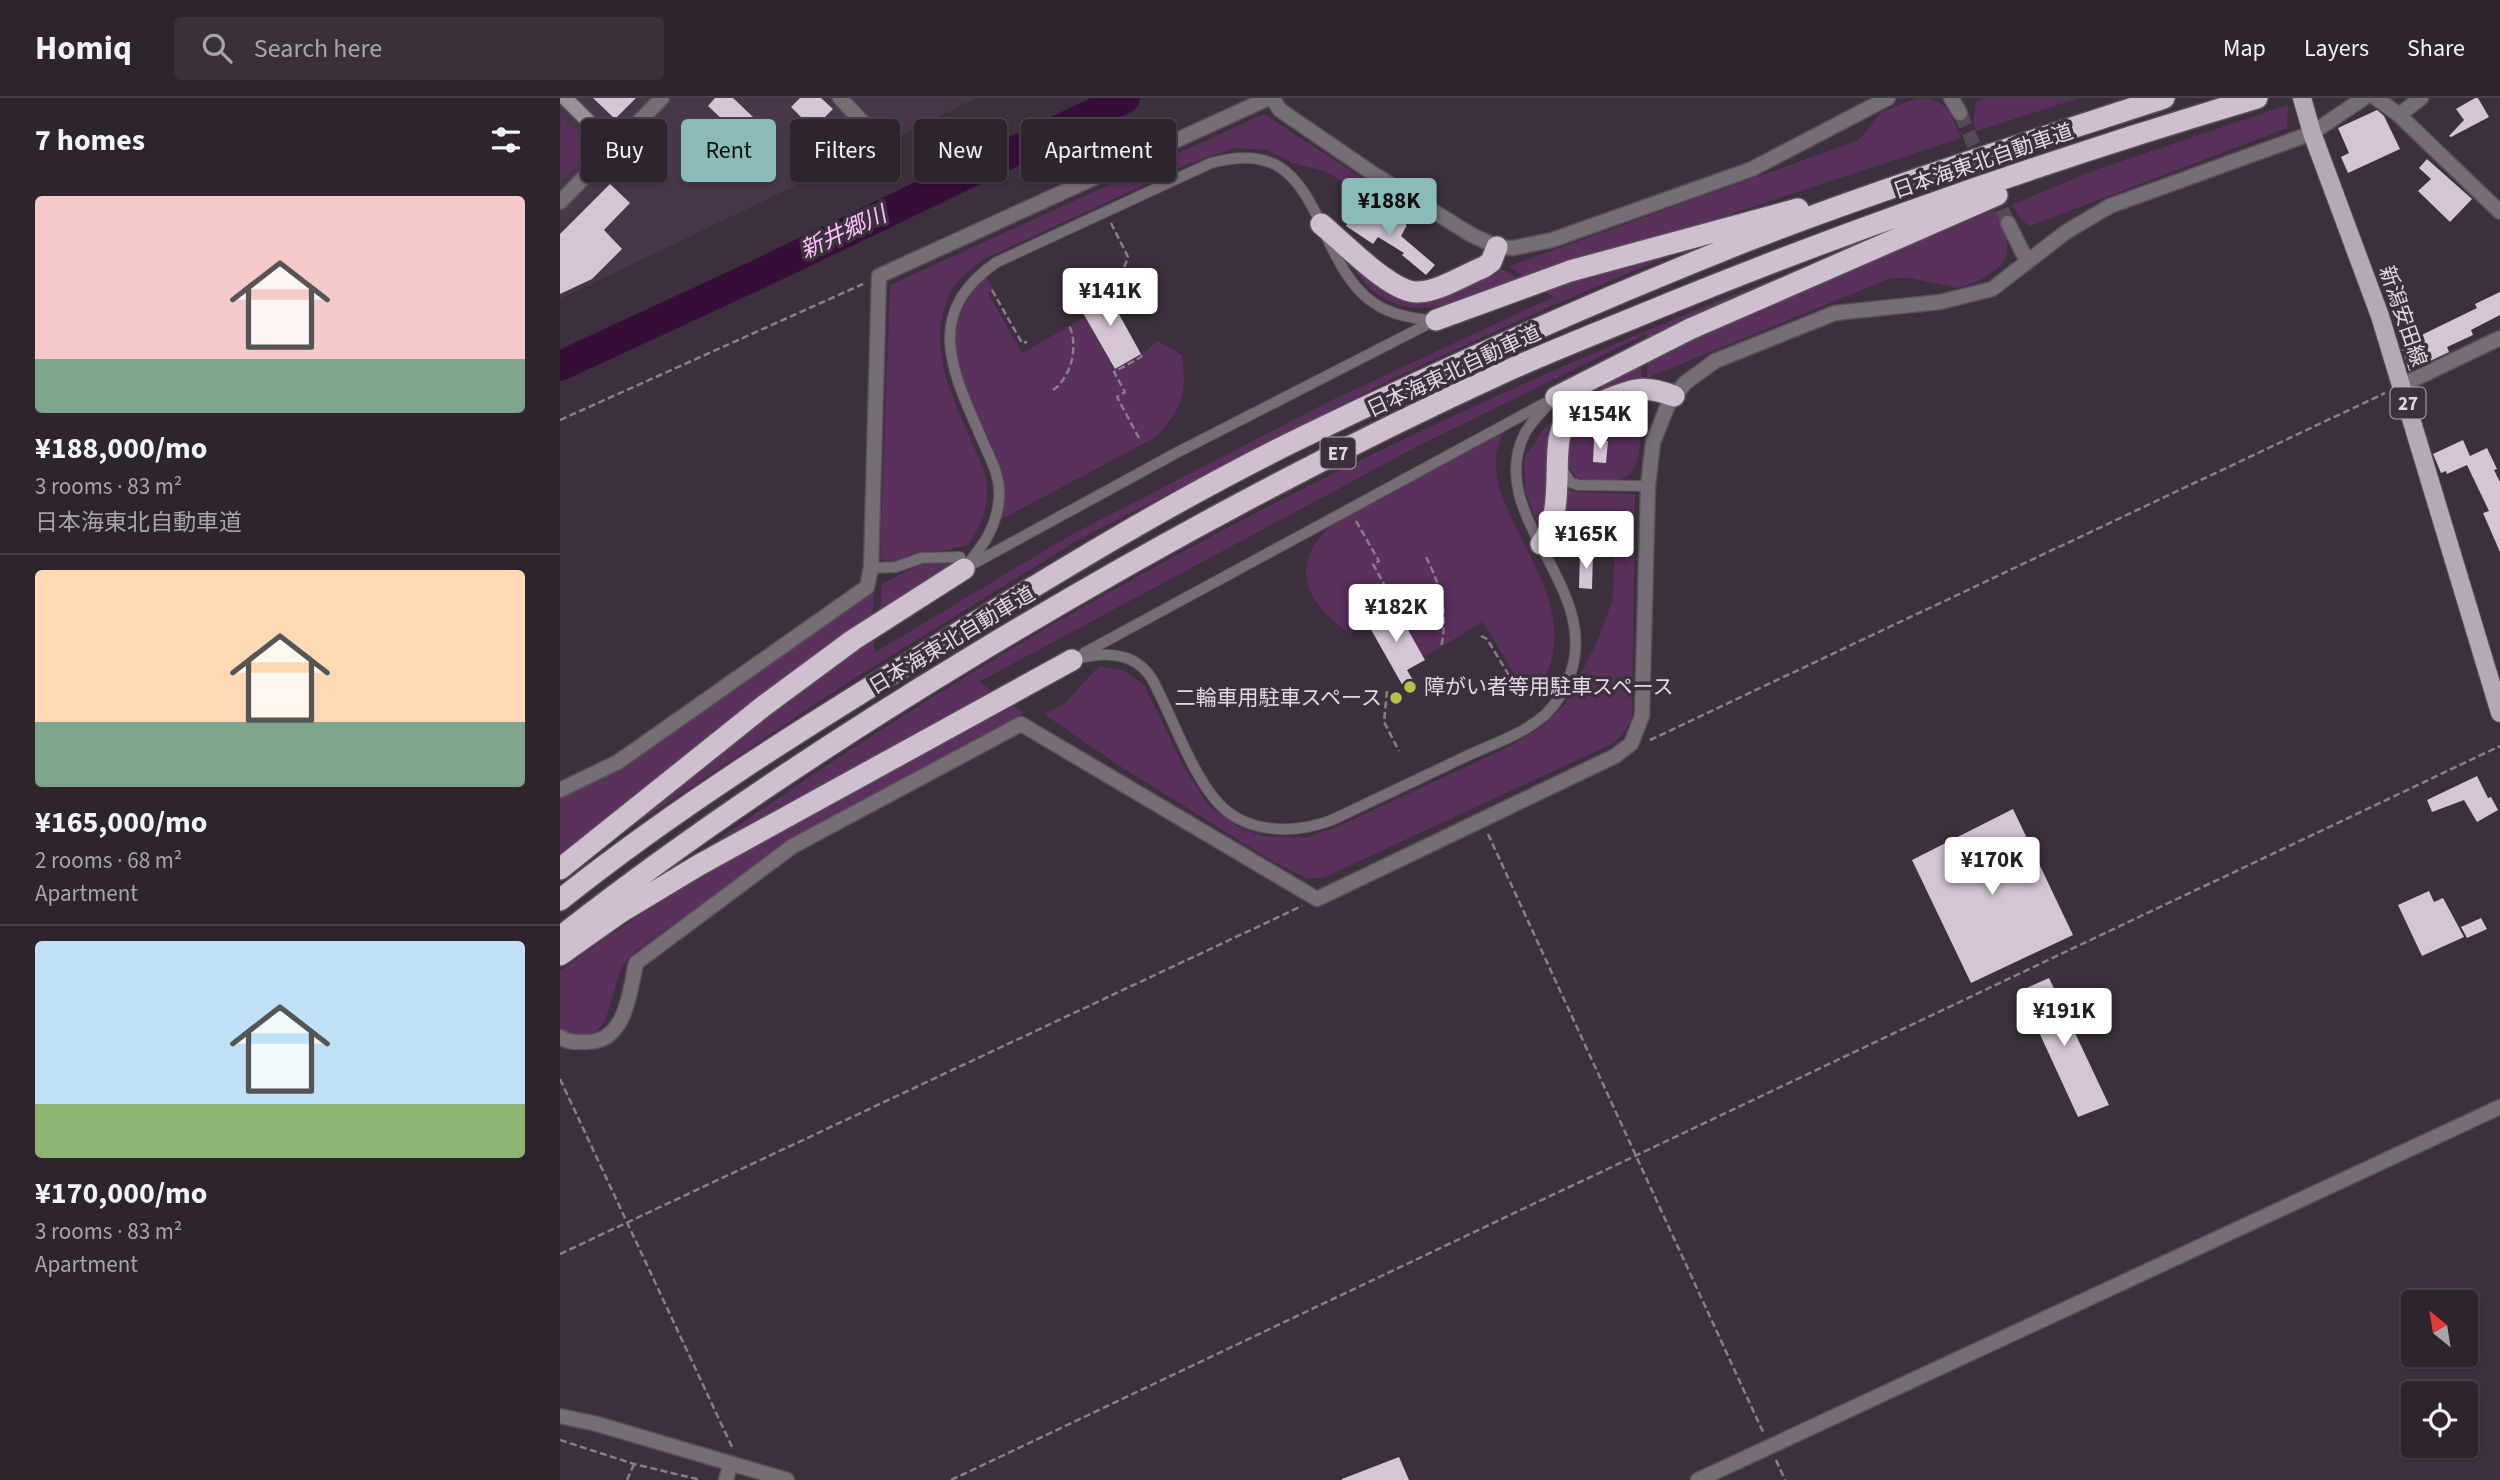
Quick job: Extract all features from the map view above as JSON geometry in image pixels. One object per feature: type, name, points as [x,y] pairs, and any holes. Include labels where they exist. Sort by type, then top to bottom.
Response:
[{"type":"highway","points":[[1436,320],[1570,271],[1782,214],[2039,129],[2154,98]]},
{"type":"highway","name":"日本海東北自動車道","points":[[560,900],[704,795],[852,698],[1032,587],[1301,438],[1583,309],[1746,241],[1955,166],[2164,98]]},
{"type":"highway","name":"日本海東北自動車道","points":[[560,937],[745,801],[845,734],[949,670],[1172,540],[1398,422],[1515,368],[1778,259],[2014,176],[2257,98]]},
{"type":"highway","points":[[1556,397],[1800,279],[2002,193],[2190,118]]},
{"type":"highway","points":[[1321,224],[1392,284],[1410,292],[1431,290],[1484,267],[1491,262],[1497,247]]},
{"type":"highway","points":[[1541,544],[1555,519],[1559,432],[1569,416],[1639,388],[1655,389],[1674,396]]},
{"type":"highway","points":[[560,869],[776,696],[962,563]]},
{"type":"highway","points":[[560,955],[621,912],[699,865],[1072,660]]},
{"type":"main road","name":"新潟安田線","points":[[2302,98],[2312,133],[2381,316],[2500,713]]},
{"type":"street","points":[[565,98],[586,119]]},
{"type":"street","points":[[641,119],[662,98]]},
{"type":"street","points":[[839,98],[859,119]]},
{"type":"street","points":[[560,790],[618,762],[867,587],[871,568],[879,276],[1271,98],[1280,110],[1375,175],[1470,234],[1497,247],[1530,246],[1552,240],[1752,169],[1888,98]]},
{"type":"street","points":[[1951,98],[1960,113]]},
{"type":"street","points":[[560,1038],[567,1042],[594,1042],[618,1027],[627,1004],[636,963],[793,846],[1021,724],[1317,899],[1615,756],[1631,744],[1639,731],[1642,716],[1648,486],[1653,442],[1659,422],[1685,383],[1715,361],[1812,321],[1856,310],[1940,302],[1977,295],[1992,289],[2066,232],[2110,206],[2312,133],[2364,98]]},
{"type":"street","points":[[2376,98],[2399,115],[2500,212]]},
{"type":"street","points":[[2399,115],[2421,98]]},
{"type":"street","points":[[560,202],[581,181]]},
{"type":"street","points":[[2008,223],[2027,261]]},
{"type":"street","points":[[2402,385],[2500,338]]},
{"type":"street","points":[[1698,1480],[2500,1107]]},
{"type":"street","points":[[560,1416],[597,1424],[787,1480]]},
{"type":"street","points":[[726,1480],[736,1466]]},
{"type":"lane","points":[[962,563],[985,544],[995,522],[999,497],[998,479],[993,463],[953,372],[950,355],[953,318],[969,284],[997,262],[1211,163],[1250,157],[1270,161],[1290,173],[1302,186],[1345,275],[1355,288],[1384,309],[1403,316],[1436,320]]},
{"type":"lane","points":[[871,568],[896,568],[921,558],[962,563],[1436,320]]},
{"type":"lane","points":[[1072,660],[1109,654],[1125,656],[1139,662],[1147,671],[1214,799],[1226,810],[1258,826],[1278,830],[1314,827],[1534,724],[1561,696],[1575,660],[1578,641],[1570,602],[1522,506],[1517,487],[1518,452],[1525,434],[1535,418],[1556,397]]},
{"type":"lane","points":[[1072,660],[1556,397]]},
{"type":"lane","points":[[1558,455],[1565,476],[1578,485],[1648,486]]},
{"type":"path","points":[[1111,222],[1128,257],[1121,277]]},
{"type":"path","points":[[560,420],[879,276]]},
{"type":"path","points":[[992,290],[1023,344],[1027,342]]},
{"type":"path","points":[[1053,390],[1064,383],[1069,372],[1072,330],[1069,325]]},
{"type":"path","points":[[1139,438],[1117,397],[1125,392],[1114,372],[1141,357],[1142,353]]},
{"type":"path","points":[[1615,756],[2402,385]]},
{"type":"path","points":[[1353,515],[1379,561],[1373,564],[1393,601],[1364,620]]},
{"type":"path","points":[[1426,557],[1437,578],[1444,607],[1441,648]]},
{"type":"path","points":[[1481,636],[1487,639],[1516,687]]},
{"type":"path","points":[[1387,691],[1384,722],[1399,751]]},
{"type":"path","points":[[951,1480],[2500,746]]},
{"type":"path","points":[[1482,821],[1785,1480]]},
{"type":"path","points":[[560,1254],[1317,899]]},
{"type":"path","points":[[560,1079],[629,1222],[736,1466]]},
{"type":"path","points":[[560,1440],[634,1464],[701,1480]]},
{"type":"path","points":[[627,1480],[634,1464]]},
{"type":"shaded area","points":[[560,98],[977,98],[933,119],[914,119],[914,128],[900,135],[900,119],[790,119],[790,182],[803,182],[560,299]]},
{"type":"shaded area","points":[[1917,98],[1942,104],[1950,114],[1961,138],[1713,220],[1524,277],[1509,266],[1859,140],[1881,112]]},
{"type":"shaded area","points":[[1986,98],[2079,98],[1977,131],[1973,124],[1976,102]]},
{"type":"shaded area","points":[[2288,105],[2287,128],[2030,226],[2011,205],[2095,170]]},
{"type":"shaded area","points":[[1264,114],[1404,205],[1389,211],[1327,172],[1293,163],[1267,150],[1234,148],[1176,170],[1176,154]]},
{"type":"shaded area","points":[[561,115],[581,136],[581,160],[560,181]]},
{"type":"shaded area","points":[[1115,182],[1150,182],[982,260],[954,286],[941,321],[942,362],[955,404],[981,464],[986,480],[987,502],[983,517],[968,545],[942,551],[918,552],[894,562],[880,559],[890,285]]},
{"type":"shaded area","points":[[1995,210],[2007,235],[2007,255],[2001,266],[1979,281],[1957,288],[1910,278],[1891,278],[1647,378],[1648,361],[1771,303]]},
{"type":"shaded area","points":[[1692,246],[1398,376],[1078,540],[847,683],[594,852],[735,738],[874,636],[874,653],[1069,536],[1330,401],[1553,297],[1545,290]]},
{"type":"shaded area","points":[[1345,255],[1405,300],[1422,301],[1502,269],[1517,278],[1444,304],[1422,308],[1402,306],[1382,297],[1363,281]]},
{"type":"shaded area","points":[[1792,272],[1647,341],[1646,334],[1418,446],[979,682],[993,692],[697,855],[825,766],[956,682],[1090,603],[1226,529],[1364,458],[1505,392],[1647,330]]},
{"type":"shaded area","points":[[985,274],[993,289],[988,293],[1022,353],[1085,317],[1114,370],[1158,341],[1182,355],[1184,380],[1177,408],[1156,437],[1000,520],[1000,476],[997,459],[958,371],[953,336],[963,301]]},
{"type":"shaded area","points":[[1641,365],[1642,380],[1569,407],[1551,509],[1539,527],[1526,494],[1524,459],[1542,431],[1574,399]]},
{"type":"shaded area","points":[[1635,399],[1641,425],[1640,442],[1638,457],[1629,475],[1613,481],[1577,479],[1566,462],[1572,427],[1583,418]]},
{"type":"shaded area","points":[[1504,430],[1496,456],[1500,491],[1536,568],[1552,611],[1553,655],[1545,678],[1531,702],[1483,622],[1424,657],[1394,602],[1363,619],[1351,634],[1323,611],[1308,585],[1306,571],[1309,557],[1317,542],[1336,521]]},
{"type":"shaded area","points":[[1563,487],[1577,492],[1635,494],[1632,718],[1625,731],[1614,743],[1325,877],[1307,879],[1272,861],[1115,763],[1044,714],[1065,703],[1099,666],[1123,670],[1144,685],[1184,767],[1208,805],[1238,827],[1263,836],[1304,838],[1334,828],[1513,745],[1544,725],[1565,704],[1596,644],[1613,599],[1615,516],[1601,516],[1599,533],[1593,536],[1560,535]]},
{"type":"shaded area","points":[[943,562],[950,564],[880,610],[882,584],[918,565]]},
{"type":"shaded area","points":[[874,587],[873,615],[714,733],[560,857],[560,796],[625,766]]},
{"type":"shaded area","points":[[1010,703],[1024,713],[816,830],[645,944],[627,960],[620,971],[602,1025],[593,1033],[579,1036],[560,1033],[560,971],[613,933],[724,863]]},
{"type":"building","points":[[593,98],[636,98],[615,119]]},
{"type":"building","points":[[715,98],[733,98],[753,117],[722,119],[708,106]]},
{"type":"building","points":[[800,98],[821,98],[833,109],[823,119],[803,119],[791,107]]},
{"type":"building","points":[[2478,98],[2489,117],[2449,136],[2464,120],[2456,109]]},
{"type":"building","points":[[2377,110],[2384,116],[2400,149],[2348,173],[2341,157],[2349,153],[2338,128]]},
{"type":"building","points":[[2427,159],[2472,199],[2450,222],[2418,191],[2431,179],[2419,168]]},
{"type":"building","points":[[610,184],[630,203],[604,230],[622,249],[592,279],[560,294],[560,234]]},
{"type":"building","points":[[1356,209],[1389,228],[1395,218],[1407,225],[1401,236],[1435,265],[1426,275],[1402,255],[1404,253],[1378,237],[1373,244],[1346,226]]},
{"type":"building","points":[[1100,280],[1141,354],[1115,369],[1083,313],[1097,305],[1087,287]]},
{"type":"building","points":[[2500,292],[2500,315],[2471,330],[2473,335],[2447,347],[2449,352],[2409,371],[2401,345],[2477,308],[2475,304]]},
{"type":"building","points":[[1594,440],[1608,441],[1606,463],[1593,462]]},
{"type":"building","points":[[2463,440],[2470,456],[2487,448],[2497,469],[2494,470],[2500,482],[2500,552],[2483,513],[2489,511],[2467,465],[2447,474],[2446,471],[2441,473],[2433,454]]},
{"type":"building","points":[[1580,553],[1593,553],[1592,589],[1579,588]]},
{"type":"building","points":[[1393,603],[1425,660],[1407,670],[1418,689],[1408,695],[1365,619]]},
{"type":"building","points":[[2477,776],[2488,798],[2491,797],[2498,810],[2477,822],[2464,800],[2432,812],[2427,800]]},
{"type":"building","points":[[2013,809],[2073,935],[1971,983],[1912,860]]},
{"type":"building","points":[[2429,891],[2434,902],[2443,898],[2464,937],[2422,956],[2398,905]]},
{"type":"building","points":[[2481,918],[2487,929],[2467,938],[2461,927]]},
{"type":"building","points":[[2049,978],[2109,1105],[2078,1117],[2020,991]]},
{"type":"building","points":[[1399,1457],[1409,1480],[1342,1480],[1342,1479]]},
{"type":"waterway","name":"新井郷川","points":[[560,366],[1125,98]]},
{"type":"tunnel","points":[[1960,113],[2008,223]]},
{"type":"place","name":"障がい者等用駐車スペース","points":[[1410,687]]},
{"type":"place","name":"二輪車用駐車スペース","points":[[1396,698]]}]
